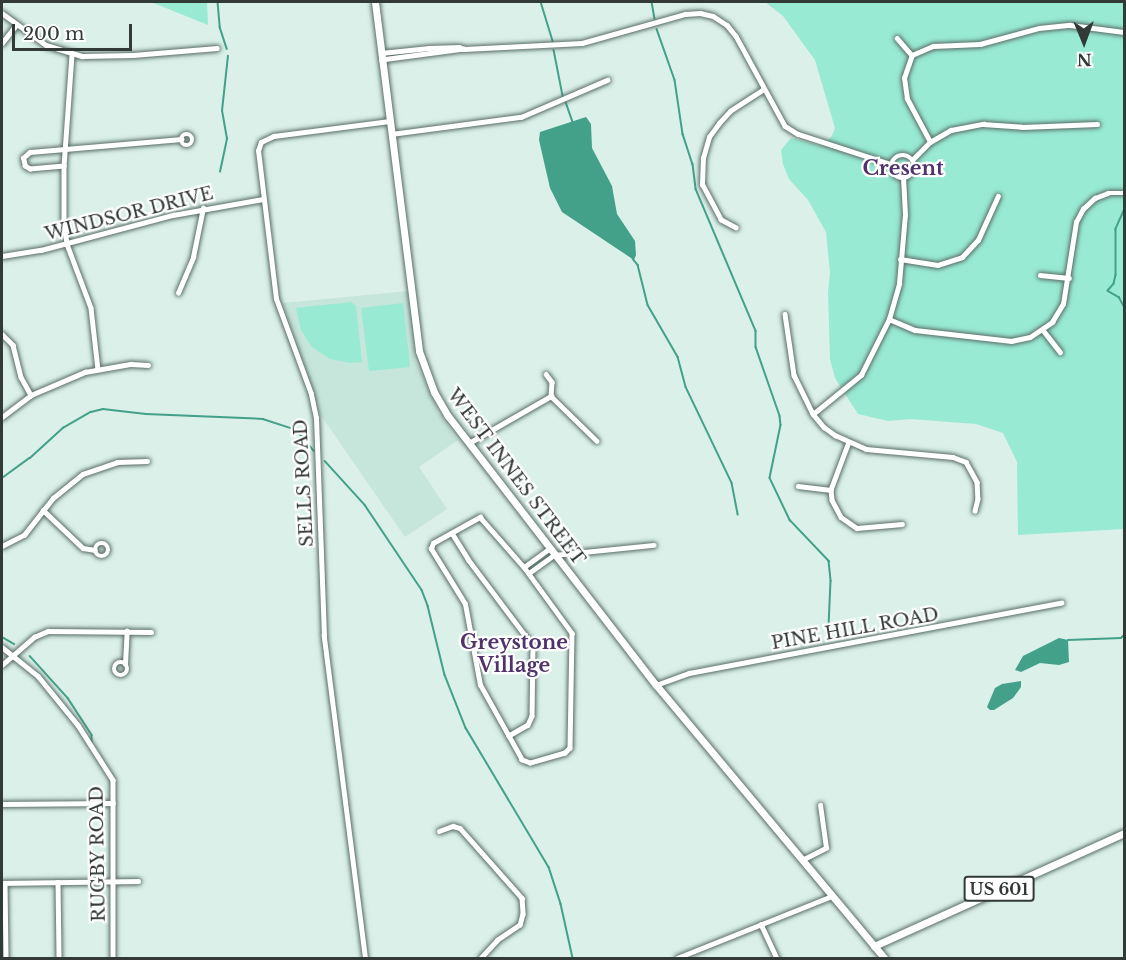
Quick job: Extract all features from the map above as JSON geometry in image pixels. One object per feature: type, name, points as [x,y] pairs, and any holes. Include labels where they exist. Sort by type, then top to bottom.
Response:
[{"type":"main road","name":"WEST INNES STREET","points":[[375,2],[419,351],[434,392],[552,552],[656,685],[884,958]]},
{"type":"main road","name":"US 601","points":[[874,946],[1125,832]]},
{"type":"street","points":[[2,13],[46,45],[72,55],[104,57],[217,48]]},
{"type":"street","points":[[382,57],[411,57],[464,49],[582,43],[685,14],[700,13],[713,16],[727,25],[736,36],[781,122],[791,131],[891,164]]},
{"type":"street","points":[[2,44],[16,25]]},
{"type":"street","points":[[930,142],[907,99],[904,78],[912,55],[933,46],[980,44],[1039,28],[1070,25],[1125,32]]},
{"type":"street","points":[[897,38],[912,55]]},
{"type":"street","points":[[382,57],[410,50],[459,47],[464,49]]},
{"type":"street","points":[[410,50],[411,57]]},
{"type":"street","points":[[72,55],[63,204],[67,244],[92,308],[98,369]]},
{"type":"street","points":[[391,134],[520,117],[608,80]]},
{"type":"street","points":[[736,228],[721,220],[702,184],[703,158],[709,137],[719,123],[730,111],[764,89]]},
{"type":"street","name":"SELLS ROAD","points":[[364,958],[324,636],[316,418],[311,394],[276,298],[258,151],[265,139],[389,121]]},
{"type":"street","points":[[913,159],[930,142],[951,130],[983,124],[1022,127],[1097,124]]},
{"type":"street","points":[[64,166],[30,169],[23,164],[23,158],[30,152],[181,139]]},
{"type":"street","points":[[902,154],[913,159],[915,170],[910,176],[903,179],[893,174],[891,164],[895,157],[902,154]]},
{"type":"street","points":[[813,414],[861,375],[889,319],[899,284],[905,214],[903,179]]},
{"type":"street","points":[[889,319],[915,330],[1011,341],[1030,337],[1043,330],[1060,312],[1069,278],[1076,222],[1083,208],[1095,198],[1108,193],[1125,193]]},
{"type":"street","points":[[900,260],[938,265],[962,257],[978,240],[998,196]]},
{"type":"street","name":"WINDSOR DRIVE","points":[[2,256],[67,244],[203,208],[263,199]]},
{"type":"street","points":[[177,293],[193,257],[203,208]]},
{"type":"street","points":[[1040,275],[1069,278]]},
{"type":"street","points":[[785,314],[794,375],[813,414],[835,435],[866,449],[953,457],[966,462],[977,482],[978,499],[975,511]]},
{"type":"street","points":[[1043,330],[1060,352]]},
{"type":"street","points":[[2,334],[13,345],[21,377],[31,395]]},
{"type":"street","points":[[2,417],[31,395],[66,379],[98,369],[148,365]]},
{"type":"street","points":[[546,374],[552,382],[551,396],[597,441]]},
{"type":"street","points":[[470,443],[551,396]]},
{"type":"street","points":[[849,442],[831,490],[832,500],[841,517],[857,528],[902,524]]},
{"type":"street","points":[[2,546],[24,535],[66,485],[93,469],[117,462],[147,461]]},
{"type":"street","points":[[798,486],[831,490]]},
{"type":"street","points":[[43,510],[83,548],[95,550]]},
{"type":"street","points":[[483,517],[529,573],[572,633],[570,748],[565,753],[526,763],[480,685],[465,604],[431,549],[434,543],[452,533],[483,517]]},
{"type":"street","points":[[452,533],[468,559],[533,646],[532,716],[528,725],[509,736]]},
{"type":"street","points":[[524,567],[552,552],[653,545]]},
{"type":"street","points":[[529,573],[552,552]]},
{"type":"street","name":"PINE HILL ROAD","points":[[656,685],[689,674],[1061,603]]},
{"type":"street","points":[[2,664],[34,637],[48,631],[151,632]]},
{"type":"street","points":[[125,664],[127,631]]},
{"type":"street","name":"RUGBY ROAD","points":[[2,647],[38,676],[78,725],[95,756],[113,780],[113,958]]},
{"type":"street","points":[[2,804],[113,803]]},
{"type":"street","points":[[802,860],[826,848],[820,805]]},
{"type":"street","points":[[439,831],[453,826],[460,828],[522,898],[523,914],[520,925],[498,940],[481,958]]},
{"type":"street","points":[[4,957],[3,883],[138,881]]},
{"type":"street","points":[[58,882],[60,958]]},
{"type":"street","points":[[677,958],[686,957],[832,896]]},
{"type":"street","points":[[761,924],[777,958]]},
{"type":"shaded area","points":[[151,2],[207,2],[208,25]]},
{"type":"shaded area","points":[[765,2],[1124,2],[1124,529],[1018,535],[1017,462],[1003,433],[976,424],[910,419],[888,421],[858,414],[835,378],[830,359],[828,292],[830,273],[826,232],[808,200],[789,179],[781,150],[791,138],[821,146],[832,136],[835,128],[815,60],[783,16]]},
{"type":"shaded area","points":[[586,117],[591,124],[592,148],[612,186],[617,214],[635,241],[634,260],[562,212],[550,188],[539,140],[540,132]]},
{"type":"shaded area","points":[[409,291],[415,360],[439,414],[458,440],[419,467],[447,509],[405,537],[320,414],[283,303]]},
{"type":"shaded area","points":[[351,302],[356,306],[362,362],[350,363],[330,359],[312,347],[301,330],[296,308]]},
{"type":"shaded area","points":[[403,303],[410,367],[369,371],[361,308]]},
{"type":"shaded area","points":[[1059,638],[1068,640],[1069,662],[1059,665],[1040,663],[1021,672],[1015,670],[1023,656]]},
{"type":"shaded area","points":[[1021,681],[1021,687],[1013,698],[994,710],[987,707],[995,688],[1002,684]]},
{"type":"waterway","points":[[218,2],[220,27],[227,49]]},
{"type":"waterway","points":[[541,2],[553,41]]},
{"type":"waterway","points":[[652,2],[655,19]]},
{"type":"waterway","points":[[657,29],[675,80],[683,134],[693,164],[696,189],[756,331],[756,347],[780,416],[781,425],[770,478],[790,520],[829,561],[831,581],[829,626]]},
{"type":"waterway","points":[[554,50],[563,96]]},
{"type":"waterway","points":[[220,172],[227,139],[222,111],[228,56]]},
{"type":"waterway","points":[[566,102],[573,122]]},
{"type":"waterway","points":[[1124,211],[1116,229],[1116,275],[1114,284],[1108,291],[1119,297],[1124,306]]},
{"type":"waterway","points":[[633,259],[638,265],[648,305],[678,357],[686,387],[732,483],[738,514]]},
{"type":"waterway","points":[[2,478],[30,458],[63,428],[91,412],[103,409],[146,414],[263,419],[291,428],[302,436],[314,451]]},
{"type":"waterway","points":[[325,461],[365,505],[422,590],[445,675],[466,728],[549,867],[561,904],[573,958]]},
{"type":"waterway","points":[[1068,640],[1121,638],[1124,635]]},
{"type":"waterway","points":[[2,637],[14,644]]},
{"type":"waterway","points":[[30,656],[68,698],[92,735],[92,745]]},
{"type":"district","name":"Cresent","points":[[903,168]]},
{"type":"district","name":"Greystone Village","points":[[514,654]]}]
